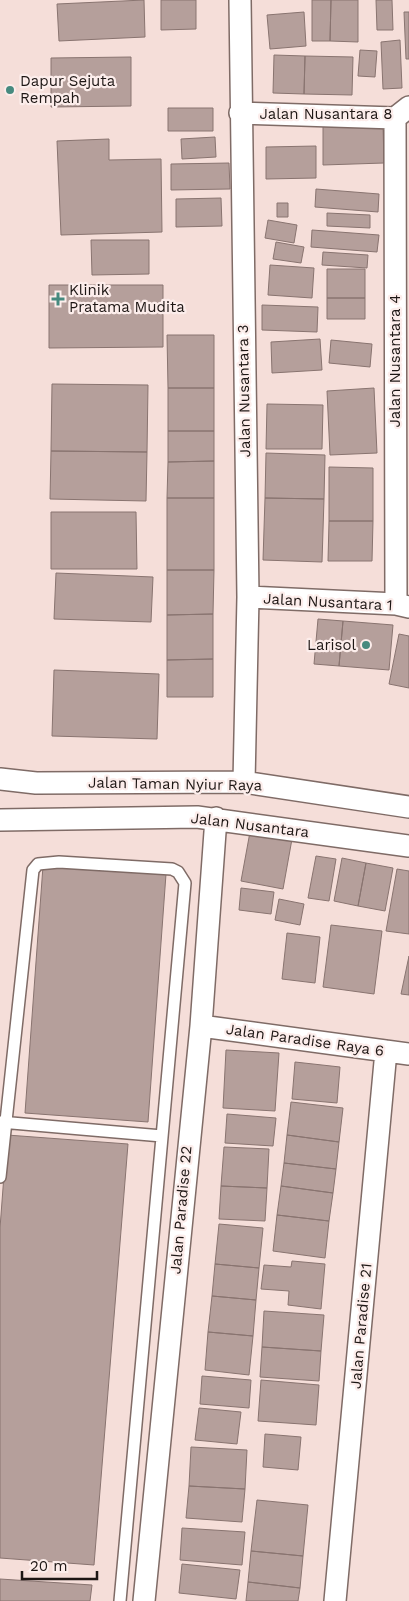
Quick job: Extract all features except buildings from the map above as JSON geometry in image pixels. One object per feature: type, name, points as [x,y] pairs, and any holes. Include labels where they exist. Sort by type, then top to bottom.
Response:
[{"type":"street","name":"Jalan Nusantara 3","points":[[240,0],[240,113],[248,597],[244,782]]},
{"type":"street","name":"Jalan Nusantara 8","points":[[240,113],[402,112]]},
{"type":"street","name":"Jalan Nusantara 4","points":[[402,112],[402,606]]},
{"type":"street","name":"Jalan Nusantara 1","points":[[248,597],[402,606]]},
{"type":"street","name":"Jalan Taman Nyiur Raya","points":[[0,779],[36,783],[244,782],[409,807]]},
{"type":"street","name":"Jalan Nusantara","points":[[0,820],[216,818],[409,846]]},
{"type":"street","name":"Jalan Paradise 22","points":[[144,1601],[201,1026],[216,818]]},
{"type":"street","name":"Jalan Paradise Raya 6","points":[[201,1026],[409,1054]]},
{"type":"street","name":"Jalan Paradise 21","points":[[335,1601],[386,1050]]},
{"type":"lane","points":[[0,1177],[3,1122],[33,870],[38,864],[59,862],[156,867],[172,869],[178,872],[185,883],[120,1601]]},
{"type":"lane","points":[[3,1122],[162,1136]]},
{"type":"place","name":"Dapur Sejuta Rempah","points":[[10,90]]},
{"type":"place","name":"Klinik Pratama Mudita","points":[[58,299]]},
{"type":"place","name":"Larisol","points":[[366,645]]}]
